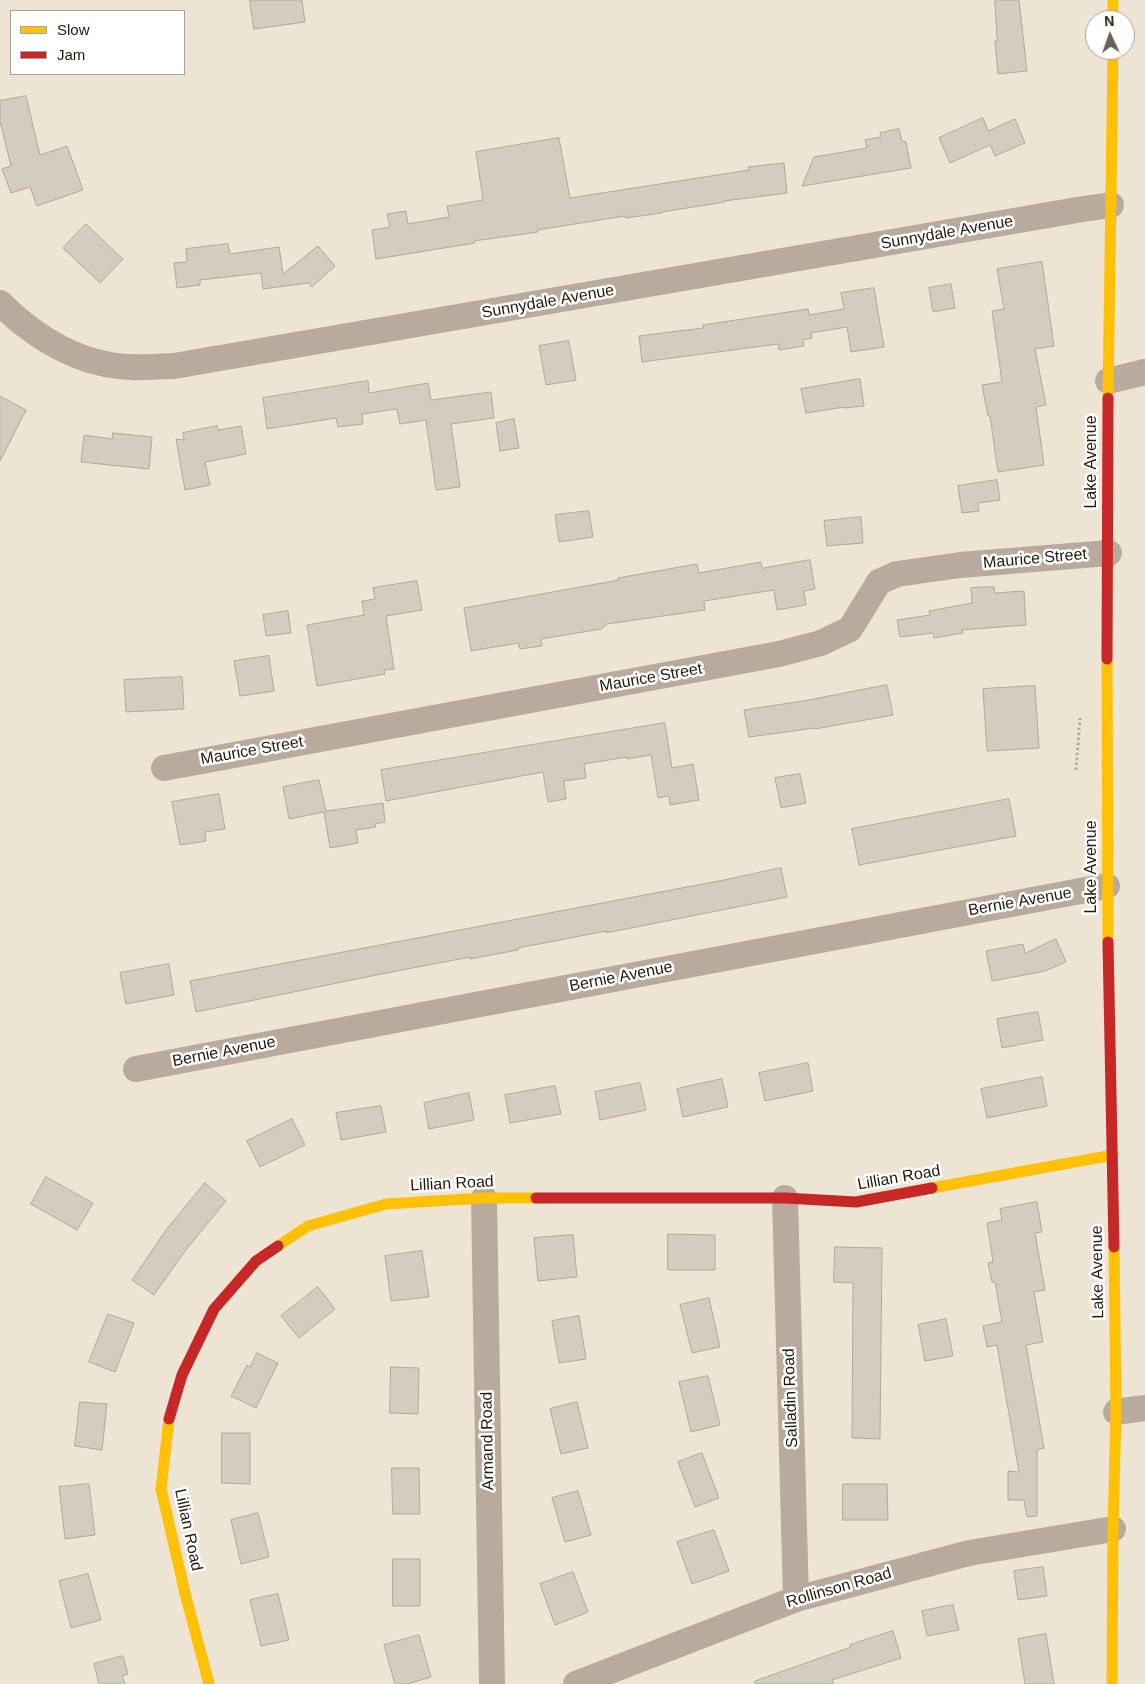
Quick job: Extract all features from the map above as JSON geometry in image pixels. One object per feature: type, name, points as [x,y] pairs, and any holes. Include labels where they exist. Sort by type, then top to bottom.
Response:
[{"type":"main road","name":"Lake Avenue","points":[[1112,1684],[1112,1529],[1116,1412],[1107,886],[1108,381],[1113,60]]},
{"type":"main road","name":"Lillian Road","points":[[209,1684],[185,1594],[161,1489],[167,1425],[182,1375],[214,1309],[256,1262],[308,1226],[386,1204],[484,1198],[785,1198],[856,1202],[1113,1155]]},
{"type":"street","name":"Sunnydale Avenue","points":[[0,303],[19,322],[53,345],[94,361],[131,367],[174,366],[1111,205]]},
{"type":"street","points":[[1108,381],[1145,372]]},
{"type":"street","name":"Maurice Street","points":[[164,768],[769,656],[821,644],[850,629],[879,582],[897,574],[960,565],[1109,553]]},
{"type":"street","name":"Bernie Avenue","points":[[136,1069],[1107,886]]},
{"type":"street","name":"Armand Road","points":[[484,1198],[492,1684]]},
{"type":"street","name":"Salladin Road","points":[[785,1198],[796,1599]]},
{"type":"street","points":[[1116,1412],[1145,1408]]},
{"type":"street","name":"Rollinson Road","points":[[576,1684],[796,1599],[969,1553],[1112,1529]]},
{"type":"path","points":[[1076,770],[1080,716]]},
{"type":"building","points":[[250,0],[302,0],[305,22],[254,29]]},
{"type":"building","points":[[995,0],[1019,0],[1027,71],[998,74],[995,41],[997,41]]},
{"type":"building","points":[[26,96],[40,155],[67,146],[83,190],[37,206],[30,187],[11,193],[2,169],[11,166],[0,121],[0,101]]},
{"type":"building","points":[[983,118],[988,131],[1015,119],[1025,143],[995,156],[990,145],[950,163],[939,138]]},
{"type":"building","points":[[899,129],[902,141],[906,142],[911,168],[802,186],[814,157],[867,148],[865,140],[881,137],[880,133]]},
{"type":"building","points":[[559,138],[570,198],[749,170],[748,167],[784,163],[787,193],[537,230],[538,232],[474,241],[475,243],[376,259],[372,230],[390,227],[387,214],[406,211],[408,224],[449,217],[447,206],[483,200],[476,152]]},
{"type":"building","points":[[86,224],[123,259],[100,283],[63,248]]},
{"type":"building","points":[[228,244],[230,254],[279,247],[283,274],[318,246],[335,266],[312,287],[308,283],[263,289],[261,273],[200,280],[200,285],[177,288],[174,263],[187,262],[186,249]]},
{"type":"building","points":[[1042,262],[1054,346],[1035,349],[1046,405],[1036,407],[1044,465],[998,472],[990,416],[988,416],[982,385],[1002,382],[992,311],[1004,309],[997,269]]},
{"type":"building","points":[[951,284],[955,308],[933,312],[929,288]]},
{"type":"building","points":[[874,288],[884,347],[851,352],[847,327],[811,333],[812,338],[803,340],[804,346],[779,350],[778,344],[642,362],[639,336],[703,328],[703,325],[808,309],[809,315],[844,309],[841,293]]},
{"type":"building","points":[[569,341],[576,380],[546,385],[539,346]]},
{"type":"building","points":[[860,379],[864,406],[806,413],[801,389]]},
{"type":"building","points":[[368,381],[369,393],[428,383],[431,400],[491,392],[494,418],[451,424],[460,487],[436,490],[426,420],[400,424],[397,409],[362,414],[363,424],[338,427],[336,418],[267,429],[263,398]]},
{"type":"building","points":[[0,396],[26,410],[0,461]]},
{"type":"building","points":[[514,419],[519,448],[500,451],[496,423]]},
{"type":"building","points":[[217,426],[218,430],[241,426],[246,454],[205,462],[210,485],[185,490],[176,439],[184,440],[183,433]]},
{"type":"building","points":[[113,433],[152,437],[149,469],[81,462],[84,435],[112,439]]},
{"type":"building","points":[[997,480],[1000,500],[978,503],[979,511],[962,513],[958,486]]},
{"type":"building","points":[[589,511],[593,537],[559,542],[555,515]]},
{"type":"building","points":[[861,517],[863,543],[827,546],[824,521]]},
{"type":"building","points":[[810,560],[815,589],[804,591],[806,605],[777,610],[774,590],[704,601],[705,610],[607,624],[601,629],[541,639],[542,646],[520,649],[518,643],[471,651],[464,608],[697,564],[699,573],[761,562],[762,568]]},
{"type":"building","points":[[417,581],[422,610],[386,616],[394,669],[384,670],[385,674],[317,686],[307,625],[364,615],[362,601],[375,599],[373,588]]},
{"type":"building","points":[[994,587],[995,593],[1024,591],[1026,625],[962,630],[963,633],[934,638],[933,633],[900,637],[897,620],[930,615],[929,611],[972,603],[971,588]]},
{"type":"building","points":[[288,611],[291,633],[266,636],[263,615]]},
{"type":"building","points":[[269,656],[274,691],[240,696],[234,661]]},
{"type":"building","points":[[182,677],[184,709],[126,712],[124,680]]},
{"type":"building","points":[[887,685],[893,715],[815,729],[749,737],[744,710]]},
{"type":"building","points":[[1035,686],[1039,748],[987,751],[983,689]]},
{"type":"building","points":[[665,723],[672,768],[693,764],[699,800],[670,805],[669,796],[658,798],[651,755],[584,764],[586,778],[564,781],[566,799],[548,802],[543,772],[386,801],[381,770]]},
{"type":"building","points":[[800,774],[806,803],[781,808],[775,778]]},
{"type":"building","points":[[319,780],[326,811],[383,803],[385,822],[375,824],[376,827],[356,830],[358,843],[330,848],[324,812],[289,819],[283,787]]},
{"type":"building","points":[[219,794],[225,829],[205,832],[206,841],[180,845],[172,802]]},
{"type":"building","points":[[1009,799],[1016,836],[859,865],[852,829]]},
{"type":"building","points":[[781,868],[787,897],[606,933],[606,931],[518,948],[518,950],[381,974],[196,1012],[190,981]]},
{"type":"building","points":[[1056,939],[1066,962],[1045,971],[992,981],[986,951],[1023,944],[1025,953]]},
{"type":"building","points":[[169,964],[174,995],[126,1004],[120,973]]},
{"type":"building","points":[[1038,1012],[1043,1040],[1002,1048],[997,1019]]},
{"type":"building","points":[[808,1063],[813,1091],[765,1101],[759,1073]]},
{"type":"building","points":[[1042,1077],[1047,1106],[987,1118],[981,1089]]},
{"type":"building","points":[[722,1079],[728,1107],[683,1117],[677,1089]]},
{"type":"building","points":[[640,1083],[646,1110],[600,1120],[595,1092]]},
{"type":"building","points":[[555,1086],[561,1114],[510,1123],[505,1095]]},
{"type":"building","points":[[469,1093],[474,1120],[429,1129],[424,1103]]},
{"type":"building","points":[[381,1106],[386,1132],[341,1140],[336,1113]]},
{"type":"building","points":[[292,1119],[305,1145],[260,1167],[247,1141]]},
{"type":"building","points":[[46,1177],[93,1203],[77,1230],[31,1204]]},
{"type":"building","points":[[205,1183],[226,1201],[185,1251],[154,1295],[132,1280],[166,1230]]},
{"type":"building","points":[[1037,1202],[1042,1232],[1035,1233],[1045,1290],[1034,1292],[1043,1342],[1026,1345],[1044,1448],[1037,1450],[1037,1516],[1027,1517],[1024,1500],[1008,1500],[1008,1471],[1019,1472],[997,1345],[987,1347],[983,1326],[1002,1322],[995,1282],[992,1282],[988,1263],[993,1262],[987,1223],[1002,1220],[1000,1209]]},
{"type":"building","points":[[668,1234],[715,1235],[715,1270],[668,1270]]},
{"type":"building","points":[[573,1235],[577,1277],[538,1281],[534,1238]]},
{"type":"building","points":[[835,1247],[882,1248],[880,1439],[852,1438],[853,1283],[834,1282]]},
{"type":"building","points":[[422,1251],[429,1297],[391,1301],[385,1256]]},
{"type":"building","points":[[318,1287],[335,1309],[299,1338],[281,1316]]},
{"type":"building","points":[[709,1298],[720,1347],[692,1353],[680,1305]]},
{"type":"building","points":[[108,1314],[134,1323],[115,1372],[89,1362]]},
{"type":"building","points":[[579,1316],[586,1359],[559,1363],[552,1321]]},
{"type":"building","points":[[946,1319],[953,1356],[925,1361],[918,1325]]},
{"type":"building","points":[[257,1353],[278,1363],[256,1408],[231,1396],[247,1365],[250,1367]]},
{"type":"building","points":[[391,1367],[419,1368],[418,1414],[390,1413]]},
{"type":"building","points":[[708,1376],[720,1425],[691,1432],[679,1382]]},
{"type":"building","points":[[80,1402],[107,1404],[102,1450],[75,1446]]},
{"type":"building","points":[[577,1402],[588,1448],[561,1454],[550,1409]]},
{"type":"building","points":[[222,1433],[250,1433],[250,1484],[222,1483]]},
{"type":"building","points":[[702,1453],[719,1498],[695,1507],[678,1462]]},
{"type":"building","points":[[392,1468],[419,1468],[420,1514],[393,1514]]},
{"type":"building","points":[[89,1484],[95,1535],[65,1539],[59,1487]]},
{"type":"building","points":[[843,1484],[887,1484],[888,1520],[843,1520]]},
{"type":"building","points":[[578,1491],[591,1535],[565,1542],[552,1498]]},
{"type":"building","points":[[258,1513],[269,1557],[241,1564],[231,1520]]},
{"type":"building","points":[[714,1530],[729,1571],[692,1584],[677,1542]]},
{"type":"building","points":[[393,1559],[420,1559],[420,1606],[393,1606]]},
{"type":"building","points":[[1043,1567],[1047,1596],[1018,1600],[1014,1571]]},
{"type":"building","points":[[573,1572],[588,1612],[555,1625],[540,1584]]},
{"type":"building","points":[[88,1574],[101,1620],[71,1628],[59,1581]]},
{"type":"building","points":[[278,1594],[289,1640],[261,1646],[250,1600]]},
{"type":"building","points":[[953,1605],[959,1630],[927,1636],[922,1611]]},
{"type":"building","points":[[893,1631],[901,1658],[832,1680],[834,1684],[755,1684],[755,1681]]},
{"type":"building","points":[[1046,1634],[1054,1684],[1025,1684],[1018,1639]]},
{"type":"building","points":[[419,1635],[431,1677],[407,1684],[395,1684],[384,1645]]},
{"type":"building","points":[[123,1656],[128,1674],[122,1676],[125,1684],[99,1684],[94,1664]]},
{"type":"traffic: slow","points":[[1113,0],[1113,10]]},
{"type":"traffic: slow","points":[[1108,398],[1113,60]]},
{"type":"traffic: slow","points":[[1107,659],[1108,942]]},
{"type":"traffic: slow","points":[[932,1188],[1113,1155]]},
{"type":"traffic: slow","points":[[278,1246],[308,1226],[386,1204],[484,1198],[536,1198]]},
{"type":"traffic: slow","points":[[1112,1684],[1116,1412],[1114,1247]]},
{"type":"traffic: slow","points":[[169,1419],[161,1489],[185,1593],[209,1684]]},
{"type":"traffic: jam","points":[[1107,659],[1108,398]]},
{"type":"traffic: jam","points":[[1108,942],[1114,1247]]},
{"type":"traffic: jam","points":[[536,1198],[785,1198],[856,1202],[932,1188]]},
{"type":"traffic: jam","points":[[169,1419],[182,1375],[214,1309],[256,1261],[278,1246]]}]
